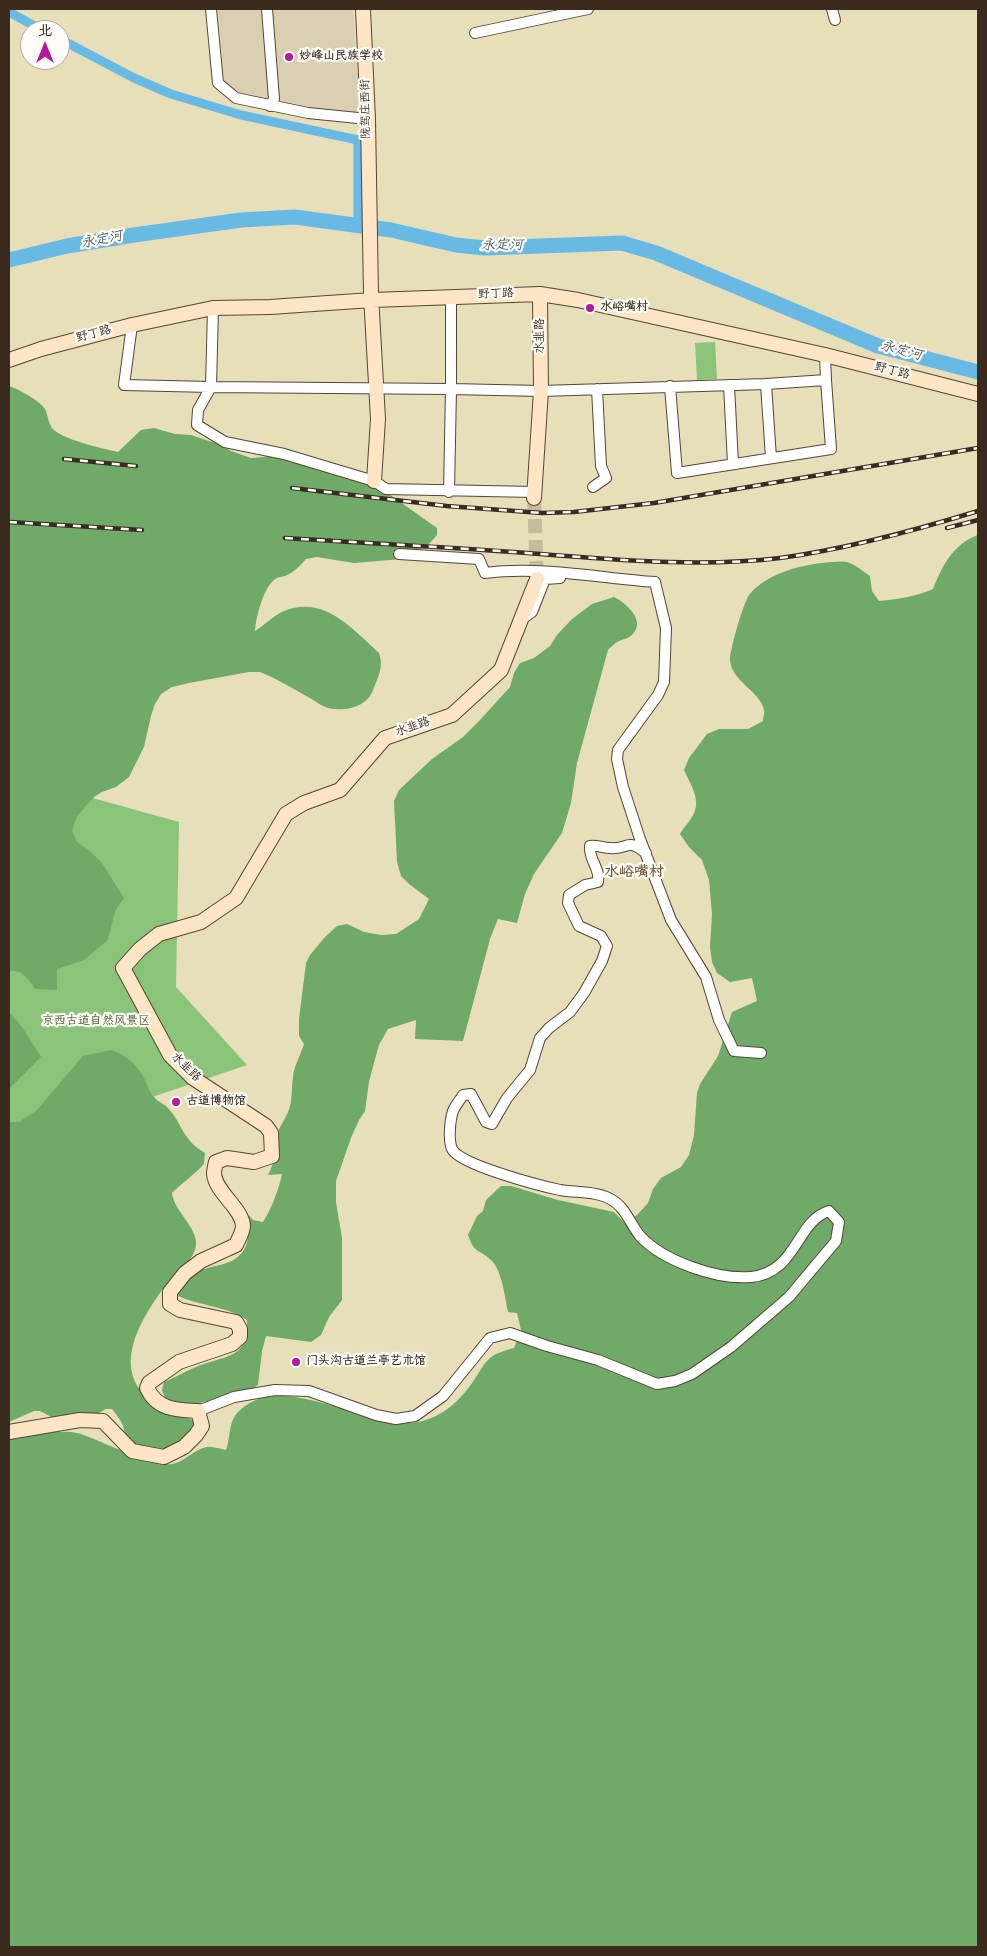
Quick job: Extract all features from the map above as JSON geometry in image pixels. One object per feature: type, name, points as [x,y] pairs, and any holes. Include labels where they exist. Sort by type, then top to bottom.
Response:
[{"type":"street","points":[[211,9],[218,83],[236,98],[308,113],[368,119]]},
{"type":"street","points":[[267,9],[274,99],[270,106]]},
{"type":"street","name":"陇驾庄西街","points":[[363,9],[368,119],[372,297],[378,419],[374,481]]},
{"type":"street","points":[[475,33],[588,9]]},
{"type":"street","points":[[832,9],[835,20]]},
{"type":"street","name":"野丁路","points":[[9,360],[41,349],[132,325],[213,308],[270,307],[372,297],[540,294],[578,300],[825,355],[978,394]]},
{"type":"street","name":"水韭路","points":[[534,495],[541,392],[540,294]]},
{"type":"street","points":[[449,492],[452,389],[451,297]]},
{"type":"street","points":[[213,308],[211,387],[198,410],[197,425],[225,442],[284,454],[374,481],[386,489],[534,495]]},
{"type":"street","points":[[132,325],[124,385],[452,389],[541,392],[826,380]]},
{"type":"street","points":[[670,386],[677,473],[831,449],[825,355]]},
{"type":"street","points":[[766,384],[771,458]]},
{"type":"street","points":[[729,385],[733,464]]},
{"type":"street","points":[[593,487],[606,478],[601,466],[598,389]]},
{"type":"street","points":[[399,554],[479,559],[485,573],[502,571],[563,572],[655,582],[666,628],[664,682],[658,695],[624,739],[618,750],[617,759],[623,787],[671,920],[706,977],[719,1020],[734,1051],[761,1053]]},
{"type":"street","points":[[521,620],[532,612],[545,579],[584,575]]},
{"type":"street","name":"水韭路","points":[[198,1411],[173,1410],[158,1403],[150,1396],[147,1388],[149,1383],[179,1362],[232,1344],[240,1337],[240,1329],[236,1322],[180,1310],[170,1304],[170,1292],[185,1273],[201,1261],[236,1245],[240,1235],[242,1226],[239,1215],[219,1187],[214,1174],[216,1162],[227,1158],[254,1162],[272,1156],[271,1133],[266,1126],[194,1078],[170,1055],[123,968],[140,949],[159,934],[201,922],[236,898],[286,814],[304,803],[340,790],[385,738],[452,715],[501,670],[537,578]]},
{"type":"street","points":[[9,1432],[80,1420],[103,1421],[132,1450],[164,1457],[184,1447],[196,1435],[202,1426],[198,1411],[234,1397],[275,1390],[309,1392],[390,1418],[415,1416],[443,1396],[490,1338],[510,1333],[547,1346],[598,1360],[657,1384],[675,1381],[692,1374],[731,1348],[789,1297],[836,1242],[839,1222],[829,1211],[821,1214],[808,1228],[788,1258],[778,1267],[752,1277],[732,1277],[703,1271],[676,1260],[652,1247],[639,1235],[618,1205],[612,1200],[599,1195],[560,1190],[487,1169],[458,1157],[452,1149],[450,1140],[453,1111],[463,1095],[471,1094],[486,1122],[492,1124],[507,1098],[530,1070],[540,1038],[549,1028],[570,1012],[584,993],[602,961],[608,946],[601,936],[579,926],[568,904],[569,895],[585,885],[598,882],[600,875],[589,851],[590,846],[599,845],[611,848],[630,843],[646,853]]},
{"type":"shaded area","name":"妙峰山民族学校","points":[[218,9],[353,9],[361,125],[252,103],[230,89],[224,83]]},
{"type":"green space","points":[[715,342],[717,379],[697,380],[695,343]]},
{"type":"green space","points":[[9,386],[38,402],[45,409],[52,428],[57,432],[83,443],[118,452],[141,430],[154,428],[175,434],[191,435],[251,458],[276,456],[356,479],[389,494],[437,528],[437,535],[429,544],[402,559],[354,563],[317,557],[306,559],[291,573],[274,580],[263,596],[255,631],[284,611],[299,607],[312,607],[337,617],[379,653],[381,667],[373,690],[366,701],[348,709],[328,708],[260,672],[249,672],[189,683],[172,687],[161,694],[151,716],[144,747],[129,777],[116,787],[94,797],[77,816],[72,831],[77,842],[102,863],[124,898],[115,911],[108,940],[84,960],[57,969],[57,990],[35,989],[21,973],[9,971]]},
{"type":"green space","points":[[978,535],[978,1947],[9,1947],[9,1437],[73,1432],[152,1462],[172,1464],[181,1461],[202,1448],[214,1447],[226,1450],[231,1424],[235,1415],[257,1400],[279,1396],[302,1398],[398,1423],[418,1422],[427,1420],[450,1407],[469,1387],[490,1358],[498,1353],[514,1348],[521,1330],[517,1313],[508,1312],[503,1284],[498,1270],[487,1256],[475,1249],[468,1235],[477,1216],[483,1211],[486,1200],[501,1186],[511,1186],[558,1200],[614,1212],[625,1223],[637,1215],[648,1203],[653,1189],[661,1178],[681,1167],[689,1155],[694,1135],[697,1093],[700,1084],[718,1056],[732,1012],[757,1001],[752,978],[730,982],[717,973],[712,962],[710,947],[712,914],[709,880],[702,860],[689,847],[680,834],[692,818],[696,808],[694,792],[684,770],[689,758],[707,734],[719,729],[748,729],[763,721],[764,711],[762,704],[735,674],[730,660],[737,627],[749,595],[766,580],[798,567],[821,563],[847,562],[870,576],[872,591],[879,601],[913,596],[933,589],[949,557],[962,544]]},
{"type":"green space","points":[[614,597],[633,613],[636,618],[636,630],[608,650],[577,763],[571,803],[562,833],[534,874],[525,894],[517,923],[498,919],[490,939],[463,1041],[415,1039],[416,1020],[388,1029],[379,1045],[369,1082],[365,1111],[351,1138],[336,1181],[336,1202],[342,1238],[342,1300],[329,1317],[321,1335],[311,1342],[266,1336],[262,1351],[258,1385],[251,1390],[196,1404],[178,1405],[165,1398],[162,1390],[164,1382],[206,1363],[233,1354],[244,1343],[247,1333],[247,1320],[231,1312],[178,1296],[184,1283],[191,1275],[231,1261],[240,1255],[247,1242],[248,1233],[245,1211],[253,1220],[263,1222],[269,1212],[282,1174],[268,1175],[274,1160],[278,1133],[290,1108],[292,1081],[304,1044],[299,1036],[299,1019],[306,963],[310,955],[337,926],[347,924],[364,932],[381,935],[396,934],[419,919],[429,899],[401,876],[397,862],[394,801],[399,790],[432,759],[463,737],[480,720],[510,687],[514,673],[520,663],[534,658],[550,646],[557,635],[572,619],[592,604]]},
{"type":"green space","name":"京西古道自然风景区","points":[[35,782],[179,822],[176,987],[247,1065],[43,1134],[9,1129],[9,799]]},
{"type":"green space","points":[[9,1012],[22,1027],[41,1057],[9,1089]]},
{"type":"green space","points":[[111,1050],[127,1058],[135,1065],[153,1095],[172,1112],[191,1142],[205,1153],[204,1164],[172,1193],[177,1206],[193,1231],[196,1244],[195,1250],[190,1259],[172,1277],[145,1316],[133,1346],[131,1361],[133,1376],[145,1397],[158,1409],[166,1413],[188,1418],[195,1421],[198,1426],[182,1442],[168,1451],[124,1443],[122,1424],[112,1409],[106,1409],[95,1415],[55,1419],[40,1411],[34,1411],[9,1422],[9,1122],[19,1122],[36,1111],[83,1056]]},
{"type":"waterway","points":[[9,12],[24,20]]},
{"type":"waterway","points":[[70,44],[134,78],[171,94],[241,115],[358,140],[358,225]]},
{"type":"waterway","name":"永定河","points":[[9,260],[67,246],[134,235],[241,220],[295,217],[391,230],[456,245],[485,248],[622,243],[656,253],[878,346],[978,372]]},
{"type":"tunnel","points":[[534,498],[537,579]]},
{"type":"railway","points":[[292,488],[447,506],[542,513],[574,512],[654,503],[978,448]]},
{"type":"railway","points":[[64,459],[136,466]]},
{"type":"railway","points":[[285,538],[653,562],[748,561],[830,550],[978,511]]},
{"type":"railway","points":[[947,528],[978,520]]},
{"type":"railway","points":[[9,522],[142,530]]},
{"type":"place","name":"妙峰山民族学校","points":[[289,57]]},
{"type":"place","name":"水峪嘴村","points":[[590,308]]},
{"type":"place","name":"古道博物馆","points":[[176,1102]]},
{"type":"place","name":"门头沟古道兰亭艺术馆","points":[[296,1362]]},
{"type":"district","name":"水峪嘴村","points":[[634,873]]}]
